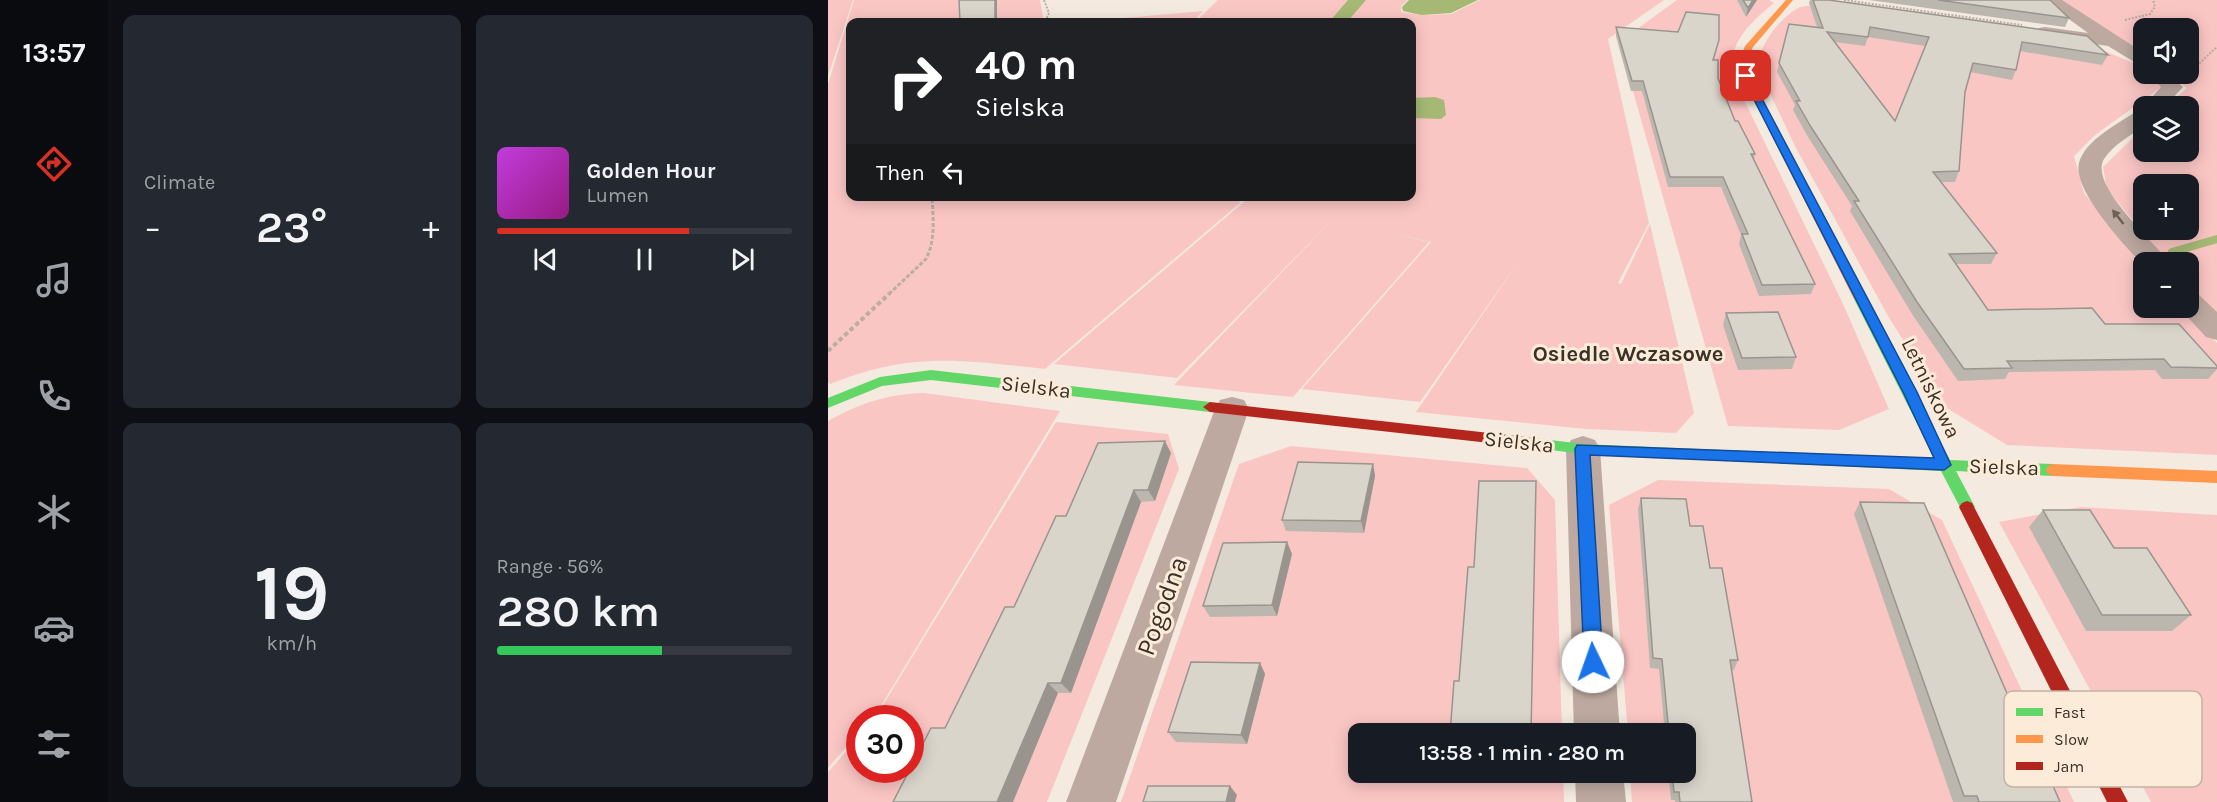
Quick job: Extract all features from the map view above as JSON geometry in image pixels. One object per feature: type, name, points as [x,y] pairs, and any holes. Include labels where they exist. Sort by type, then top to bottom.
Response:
[{"type":"street","name":"Letniskowa","points":[[1790,0],[1749,46],[1745,56],[1746,76],[1905,381],[1944,465],[2061,691]]},
{"type":"street","points":[[2051,0],[2133,55]]},
{"type":"street","points":[[2025,27],[2116,42]]},
{"type":"street","points":[[2164,96],[2173,87],[2170,84]]},
{"type":"street","points":[[2133,124],[2097,153],[2091,161],[2090,169],[2091,178],[2099,194],[2147,252]]},
{"type":"street","points":[[2199,311],[2217,330]]},
{"type":"street","name":"Sielska","points":[[828,403],[880,382],[931,375],[1582,449],[2217,477]]},
{"type":"street","name":"Pogodna","points":[[1091,802],[1232,410]]},
{"type":"street","points":[[1582,449],[1596,723]]},
{"type":"street","points":[[1600,783],[1601,802]]},
{"type":"street","name":"Letniskowa","points":[[2110,787],[2118,802]]},
{"type":"path","points":[[1044,0],[1049,13],[1047,18]]},
{"type":"path","points":[[1844,0],[2025,27]]},
{"type":"path","points":[[2095,28],[2150,14],[2155,7],[2153,0]]},
{"type":"path","points":[[2199,63],[2217,47]]},
{"type":"path","points":[[828,351],[926,259],[932,248],[932,201]]},
{"type":"shaded area","points":[[828,0],[853,0],[846,18],[828,76]]},
{"type":"shaded area","points":[[854,0],[1040,0],[1043,17],[1042,18],[848,18]]},
{"type":"shaded area","points":[[1218,0],[1408,0],[1401,6],[1401,12],[1421,15],[1451,14],[1480,0],[1664,0],[1608,39],[1649,223],[1618,283],[1621,284],[1650,224],[1694,413],[1676,433],[1586,429],[1416,412],[1519,261],[1420,402],[1302,389],[1431,242],[1391,233],[1429,242],[1293,397],[1174,385],[1332,220],[1177,378],[1054,364],[1245,201],[1416,201],[1416,18],[1350,18],[1356,11],[1350,18],[1199,18]]},
{"type":"shaded area","points":[[1409,0],[1478,0],[1451,13],[1421,15],[1403,11],[1402,7]]},
{"type":"shaded area","points":[[1677,0],[1769,0],[1774,3],[1749,26],[1737,44],[1733,54],[1733,77],[1843,304],[1889,409],[1839,430],[1728,426],[1619,42]]},
{"type":"shaded area","points":[[2059,0],[2217,0],[2217,318],[2199,298],[2199,252],[2159,252],[2149,240],[2199,240],[2199,174],[2133,174],[2133,221],[2107,189],[2103,167],[2133,138],[2133,162],[2199,162],[2199,96],[2178,96],[2187,88],[2182,84],[2199,84],[2199,18],[2133,18],[2133,48]]},
{"type":"shaded area","points":[[1822,5],[2084,43],[2133,63],[2133,84],[2160,84],[2163,86],[2149,96],[2133,96],[2133,108],[2095,135],[2074,156],[2084,193],[2134,252],[2133,318],[2193,318],[2217,343],[2217,455],[2007,445],[1945,407],[1888,316],[1795,146],[1757,66],[1766,41],[1777,26],[1798,8]]},
{"type":"shaded area","points":[[1203,11],[1197,18],[1123,18]]},
{"type":"shaded area","points":[[846,26],[846,201],[1241,202],[1045,369],[962,361],[912,362],[886,366],[830,384],[828,382],[828,84]]},
{"type":"shaded area","points":[[1435,97],[1444,100],[1446,115],[1441,119],[1416,118],[1416,98]]},
{"type":"shaded area","points":[[924,393],[1060,411],[881,705],[846,705],[846,747],[828,768],[828,421],[851,409],[898,395]]},
{"type":"shaded area","points":[[1056,422],[1168,434],[1179,469],[1047,802],[828,802],[828,772],[846,752],[846,783],[924,783],[924,705],[883,705]]},
{"type":"shaded area","points":[[1291,446],[1527,468],[1555,500],[1562,723],[1348,723],[1348,783],[1563,783],[1564,802],[1121,802],[1239,464]]},
{"type":"shaded area","points":[[1658,480],[1889,489],[1942,520],[2022,691],[2004,691],[2004,787],[2067,787],[2074,802],[1632,802],[1631,783],[1696,783],[1696,723],[1627,723],[1609,505]]},
{"type":"shaded area","points":[[2080,507],[2217,515],[2217,802],[2151,802],[2143,787],[2202,787],[2202,691],[2091,691],[1999,522]]},
{"type":"building","points":[[959,0],[995,0],[995,18],[960,18]]},
{"type":"building","points":[[1743,0],[1753,0],[1748,8]]},
{"type":"building","points":[[1813,0],[1829,0],[2087,36],[2108,55],[2022,42],[2016,70],[1973,63],[1965,92],[1959,171],[1933,172],[1997,253],[1949,254],[1988,310],[2092,308],[2105,324],[2179,324],[2217,368],[2171,367],[2164,359],[2007,361],[2012,368],[1964,369],[1917,302],[1854,201],[1859,201],[1811,127],[1779,63],[1789,24],[1823,28]],"holes":[[[1870,27],[1929,37],[1895,121],[1827,32],[1868,37]]]},
{"type":"building","points":[[1938,0],[2050,0],[2069,18]]},
{"type":"building","points":[[1686,12],[1719,15],[1719,40],[1713,60],[1718,60],[1718,78],[1735,121],[1738,121],[1755,154],[1751,154],[1815,284],[1762,285],[1742,234],[1748,234],[1723,177],[1670,177],[1643,81],[1632,81],[1616,27],[1678,32]]},
{"type":"building","points":[[1778,312],[1796,357],[1742,358],[1726,313]]},
{"type":"building","points":[[1165,441],[1148,490],[1134,490],[1061,683],[1048,683],[997,802],[893,802],[903,783],[924,783],[924,742],[931,728],[945,728],[1005,607],[1014,607],[1056,516],[1066,516],[1098,443]]},
{"type":"building","points":[[1298,462],[1373,464],[1361,521],[1282,520]]},
{"type":"building","points":[[1479,481],[1536,481],[1531,723],[1451,723],[1454,681],[1459,681],[1468,567],[1474,567]]},
{"type":"building","points":[[1641,498],[1686,499],[1690,526],[1703,526],[1710,568],[1722,568],[1738,660],[1730,660],[1752,802],[1680,802],[1679,792],[1674,792],[1673,783],[1696,783],[1696,723],[1668,723],[1662,659],[1653,658]]},
{"type":"building","points":[[1860,502],[1924,503],[2006,691],[2004,691],[2004,787],[2054,787],[2060,802],[1979,802],[1977,796],[1964,796]]},
{"type":"building","points":[[2043,510],[2090,510],[2114,548],[2147,548],[2191,615],[2102,615]]},
{"type":"building","points":[[1287,542],[1272,605],[1203,606],[1223,543]]},
{"type":"building","points":[[1191,662],[1260,663],[1241,735],[1168,732]]},
{"type":"building","points":[[1148,786],[1230,786],[1226,802],[1143,802]]},
{"type":"waterway","points":[[1341,18],[1357,0]]},
{"type":"waterway","points":[[2172,252],[2217,239]]},
{"type":"traffic: fast","points":[[1860,299],[1967,507]]},
{"type":"traffic: fast","points":[[828,403],[880,382],[931,375],[1210,407]]},
{"type":"traffic: fast","points":[[1534,443],[1583,449],[2053,470]]},
{"type":"traffic: slow","points":[[1790,0],[1749,46],[1745,56],[1746,76],[1860,299]]},
{"type":"traffic: slow","points":[[2053,470],[2217,477]]},
{"type":"traffic: jam","points":[[1210,407],[1534,443]]},
{"type":"traffic: jam","points":[[1967,507],[2061,691]]},
{"type":"traffic: jam","points":[[2110,787],[2118,802]]},
{"type":"district","name":"Osiedle Wczasowe","points":[[1628,354]]},
{"type":"route","points":[[1593,662],[1582,449],[1944,465],[1910,392],[1746,76]]}]
